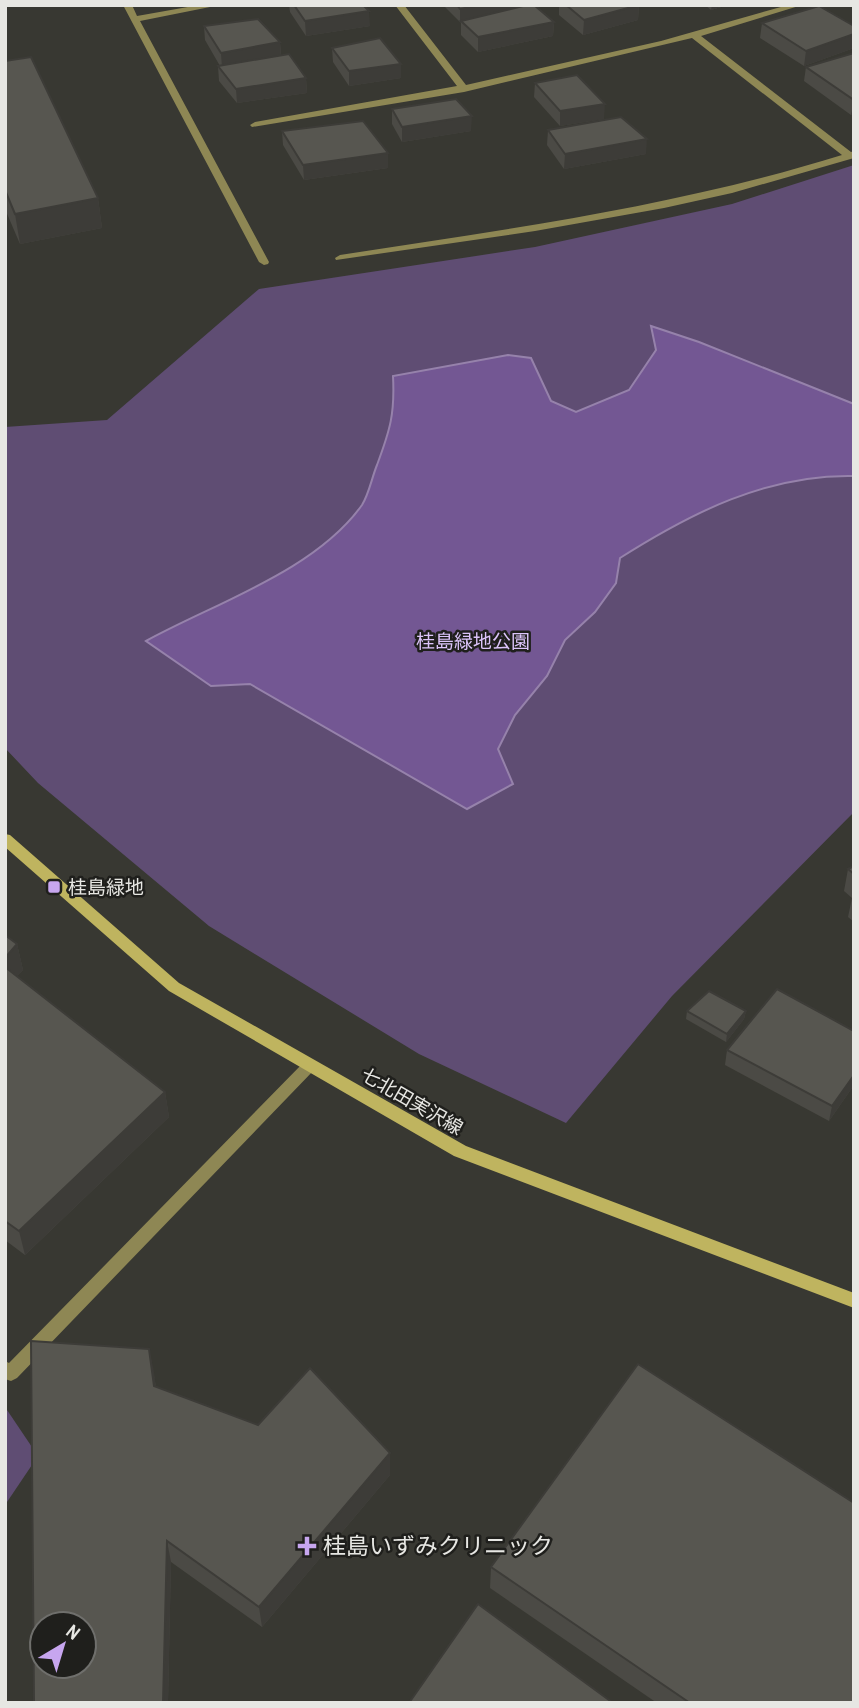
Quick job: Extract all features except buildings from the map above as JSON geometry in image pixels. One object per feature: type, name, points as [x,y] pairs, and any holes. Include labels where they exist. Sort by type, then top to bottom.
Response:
[{"type":"street","points":[[127,5],[264,262]]},
{"type":"street","points":[[135,19],[216,5]]},
{"type":"street","points":[[399,5],[464,89]]},
{"type":"street","points":[[255,125],[464,89],[565,68],[696,37],[798,5]]},
{"type":"street","points":[[696,37],[852,155]]},
{"type":"street","points":[[340,258],[686,202],[745,188],[852,155]]},
{"type":"street","name":"七北田実沢線","points":[[5,839],[174,987],[460,1151],[854,1301]]},
{"type":"street","points":[[5,1369],[11,1373],[310,1065]]},
{"type":"green space","name":"桂島緑地公園","points":[[854,165],[854,812],[672,996],[566,1123],[419,1054],[209,926],[38,783],[5,748],[5,427],[107,420],[259,289],[535,247],[732,204]]},
{"type":"green space","points":[[5,1407],[38,1456],[5,1505]]},
{"type":"shaded area","points":[[651,326],[699,342],[854,404],[854,476],[791,482],[731,499],[674,526],[620,558],[616,583],[595,612],[565,640],[547,676],[515,715],[498,749],[513,784],[467,809],[250,684],[211,686],[146,641],[262,584],[318,549],[342,528],[364,501],[385,442],[391,422],[393,376],[508,355],[531,358],[551,401],[576,412],[629,390],[656,350]]},
{"type":"place","name":"桂島緑地","points":[[54,887]]},
{"type":"place","name":"桂島いずみクリニック","points":[[307,1546]]}]
